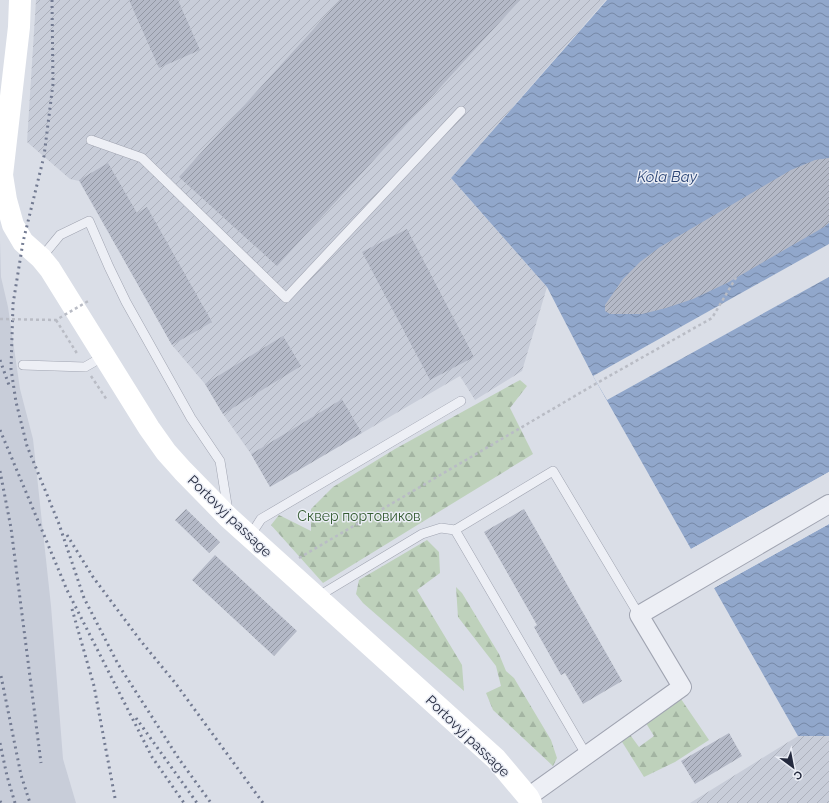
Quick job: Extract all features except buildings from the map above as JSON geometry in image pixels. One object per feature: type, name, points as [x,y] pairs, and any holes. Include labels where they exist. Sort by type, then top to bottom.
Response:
[{"type":"street","name":"Portovyj passage","points":[[20,0],[19,27],[2,175],[6,200],[13,225],[23,242],[41,258],[50,269],[149,428],[166,452],[183,471],[228,517],[316,598],[496,759],[530,800]]},
{"type":"street","points":[[530,800],[587,756],[682,687],[639,615],[829,504]]},
{"type":"lane","points":[[91,140],[142,158],[286,298],[461,111]]},
{"type":"lane","points":[[41,258],[60,235],[89,221],[126,302],[191,418],[220,461],[228,517]]},
{"type":"lane","points":[[23,365],[85,367],[104,356]]},
{"type":"lane","points":[[250,536],[261,519],[461,401]]},
{"type":"lane","points":[[316,598],[422,534],[441,528],[455,530],[553,471],[639,615]]},
{"type":"lane","points":[[455,530],[587,756]]},
{"type":"path","points":[[283,567],[597,383],[712,318],[737,276]]},
{"type":"path","points":[[0,319],[56,320],[90,300]]},
{"type":"path","points":[[56,320],[69,341]]},
{"type":"shaded area","points":[[36,0],[606,0],[451,178],[547,287],[522,371],[475,400],[460,376],[362,433],[342,399],[251,454],[223,414],[205,384],[172,345],[79,181],[70,179],[27,142]]},
{"type":"shaded area","points":[[0,240],[1,277],[8,307],[20,389],[33,439],[51,606],[63,759],[76,803],[0,803]]},
{"type":"shaded area","points":[[798,736],[829,736],[829,803],[690,803]]},
{"type":"green space","name":"Сквер портовиков","points":[[520,380],[527,386],[510,408],[533,454],[323,583],[271,525],[279,515],[311,531],[311,509],[333,487],[395,449]]},
{"type":"green space","points":[[427,540],[439,552],[440,573],[417,590],[462,665],[464,691],[363,603],[356,594],[359,580]]},
{"type":"green space","points":[[456,587],[462,593],[499,654],[506,671],[514,678],[551,740],[557,758],[553,766],[493,710],[486,693],[501,686],[496,666],[458,617]]},
{"type":"green space","points":[[681,699],[709,740],[675,762],[644,777],[619,737],[628,732],[639,747],[654,736],[644,720],[652,714]]},
{"type":"water","name":"Kola Bay","points":[[607,0],[829,0],[829,472],[691,549],[593,376],[547,287],[451,178]]},
{"type":"water","points":[[829,524],[829,736],[798,736],[714,588]]},
{"type":"pier","points":[[829,244],[829,277],[607,400],[593,376]]},
{"type":"pier","points":[[829,472],[829,474],[692,551],[691,549]]},
{"type":"pier","points":[[829,522],[829,524],[714,588],[713,586]]},
{"type":"railway","points":[[52,0],[53,84],[44,156],[23,242],[13,304],[11,369],[16,402],[27,446],[59,524],[84,598],[118,664],[179,759],[211,803]]},
{"type":"railway","points":[[0,360],[10,388]]},
{"type":"railway","points":[[0,430],[67,590],[152,757],[184,803]]},
{"type":"railway","points":[[0,471],[11,528],[41,763]]},
{"type":"railway","points":[[67,535],[93,577],[140,640],[176,684],[263,803]]},
{"type":"railway","points":[[72,609],[94,686],[115,798]]},
{"type":"railway","points":[[1,676],[21,775],[30,803]]},
{"type":"railway","points":[[136,718],[197,803]]},
{"type":"railway","points":[[0,743],[7,776],[15,803]]}]
